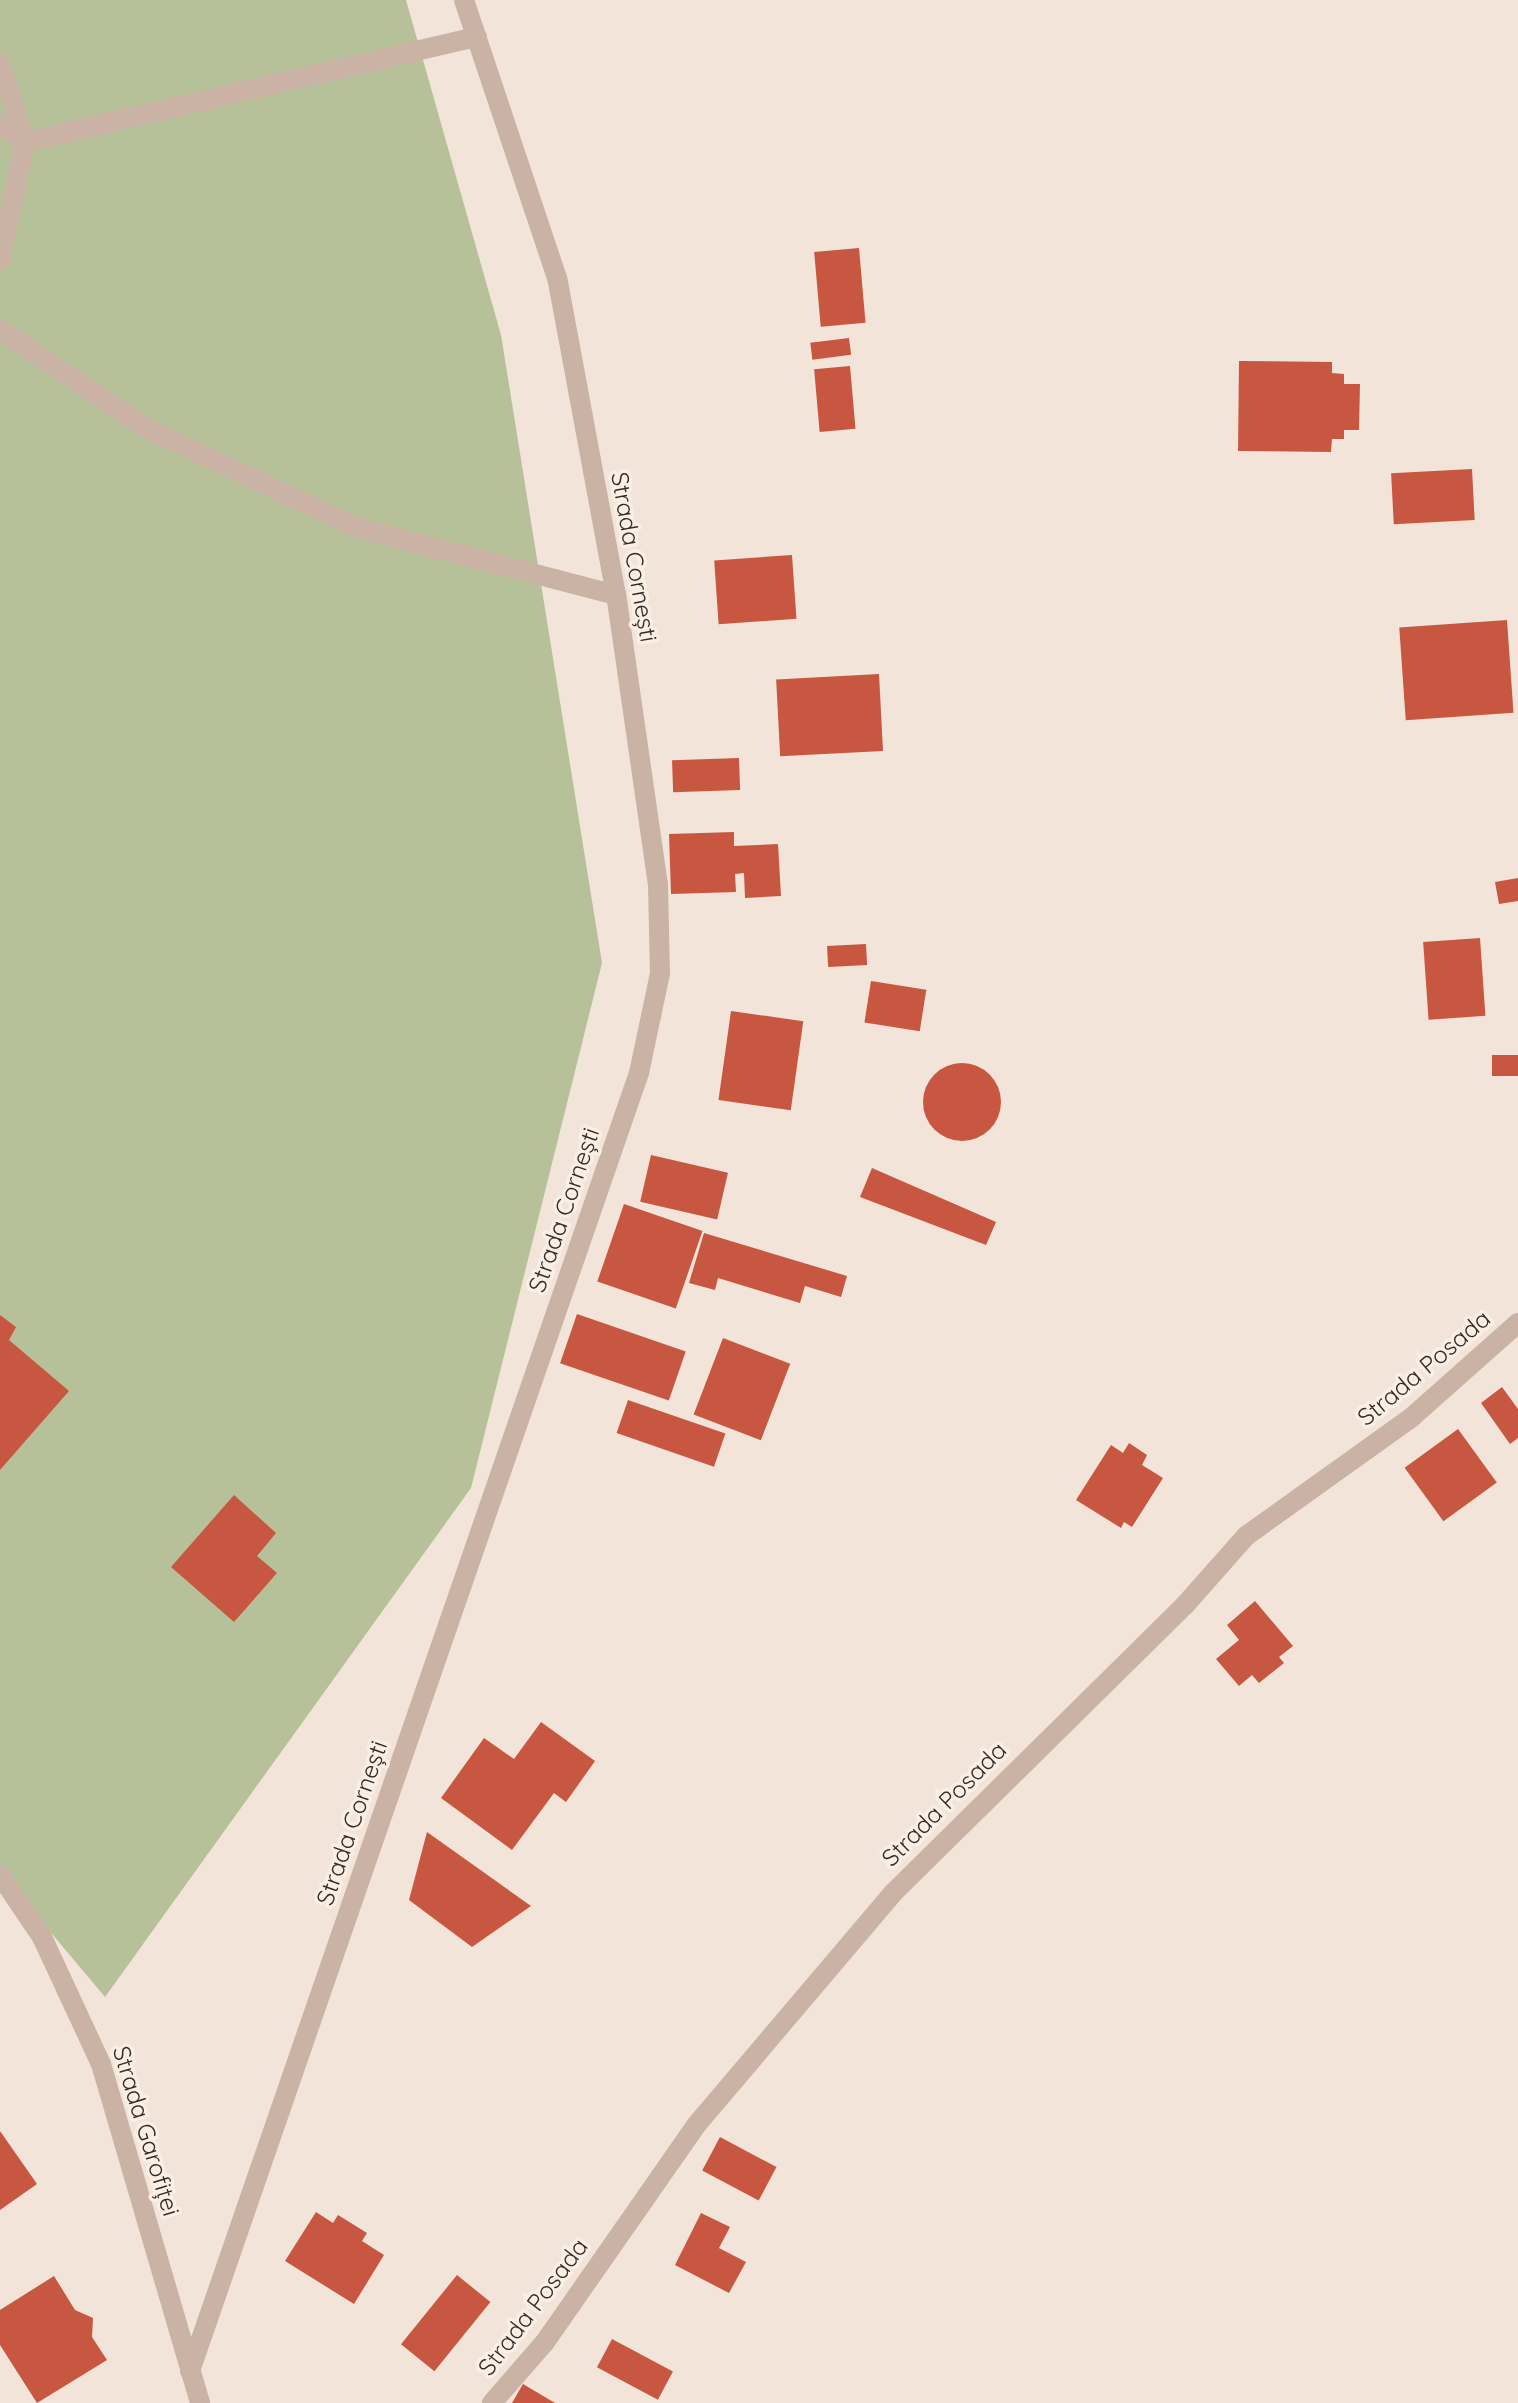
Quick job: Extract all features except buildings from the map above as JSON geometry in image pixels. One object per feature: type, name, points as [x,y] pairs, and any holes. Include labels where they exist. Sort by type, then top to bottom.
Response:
[{"type":"street","name":"Strada Cornești","points":[[190,2371],[639,1073],[660,973],[658,885],[616,595],[557,278],[464,0]]},
{"type":"street","points":[[0,124],[25,142],[477,37]]},
{"type":"street","points":[[0,63],[25,142],[0,260]]},
{"type":"street","points":[[0,330],[148,429],[355,527],[616,595]]},
{"type":"street","name":"Strada Posada","points":[[492,2403],[545,2342],[698,2123],[892,1894],[1185,1605],[1246,1536],[1412,1417],[1518,1323]]},
{"type":"street","name":"Strada Garofiței","points":[[0,1875],[42,1937],[101,2064],[190,2371]]},
{"type":"street","points":[[190,2371],[200,2403]]},
{"type":"green space","points":[[0,0],[406,0],[501,335],[602,963],[471,1488],[105,1997],[0,1872]]}]
